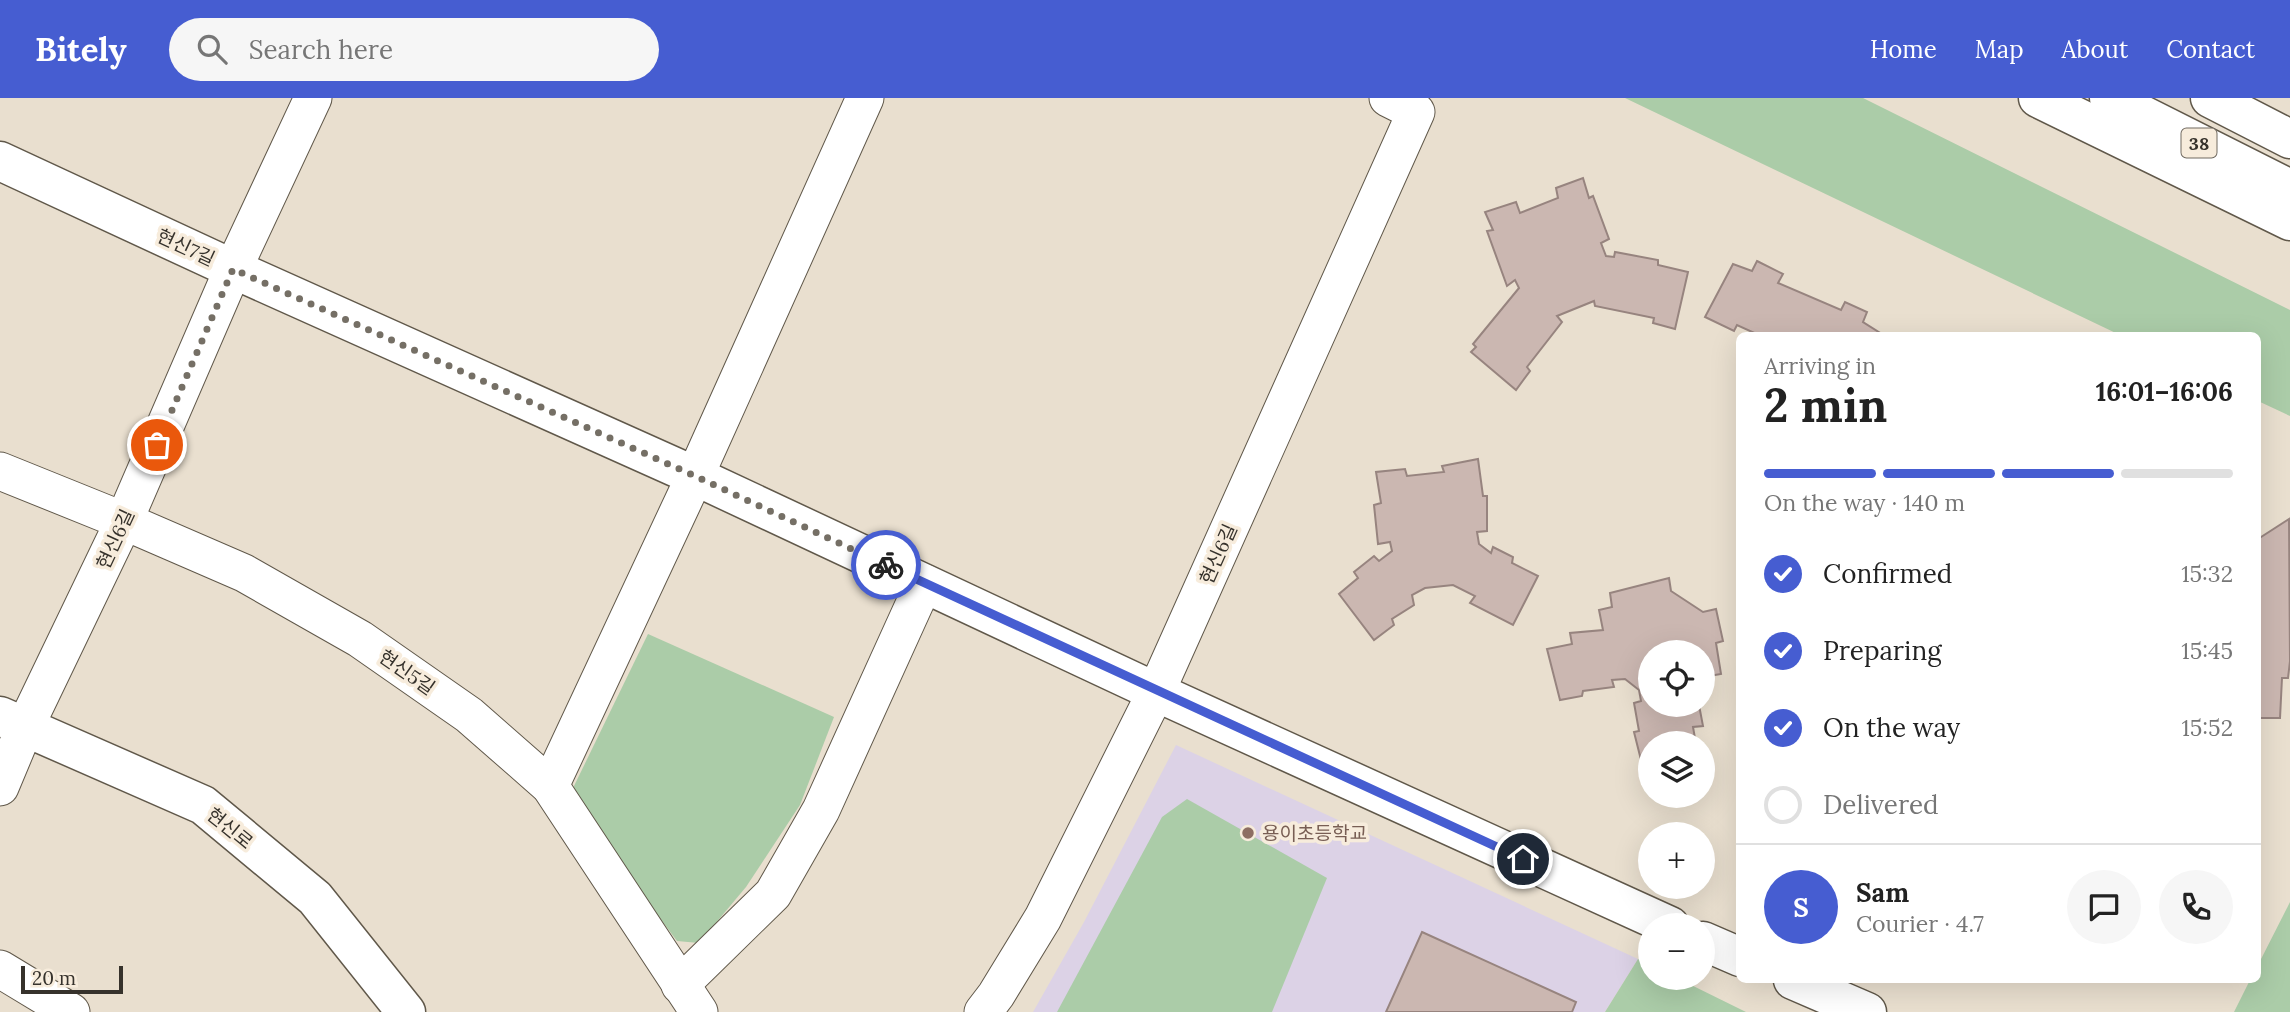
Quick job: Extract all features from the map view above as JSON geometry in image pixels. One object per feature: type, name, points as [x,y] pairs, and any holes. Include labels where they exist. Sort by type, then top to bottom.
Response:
[{"type":"street","name":"현신6길","points":[[0,786],[12,722],[124,521],[233,269],[313,98]]},
{"type":"street","points":[[550,786],[695,476],[865,98]]},
{"type":"street","name":"현신6길","points":[[983,1012],[1043,918],[1156,692],[1416,112],[1388,98]]},
{"type":"street","points":[[2038,98],[2290,221]]},
{"type":"street","name":"38","points":[[2109,98],[2290,189]]},
{"type":"street","name":"38","points":[[2210,98],[2290,139]]},
{"type":"street","name":"현신7길","points":[[0,161],[233,269],[695,476],[1156,692],[1641,913]]},
{"type":"street","name":"현신5길","points":[[0,471],[244,573],[360,639],[469,715],[550,786],[690,998]]},
{"type":"street","points":[[690,998],[772,894],[821,810],[924,583]]},
{"type":"street","name":"현신로","points":[[12,722],[203,805],[315,898],[406,1012]]},
{"type":"street","points":[[1715,946],[1736,955]]},
{"type":"street","points":[[0,969],[71,1012]]},
{"type":"street","points":[[1800,983],[1867,1012]]},
{"type":"shaded area","name":"용이초등학교","points":[[1176,745],[1638,959],[1605,1012],[1033,1012],[1084,922]]},
{"type":"green space","points":[[1625,98],[1863,98],[2290,310],[2290,416],[2261,402],[2261,332],[2114,332]]},
{"type":"green space","points":[[648,634],[834,717],[800,805],[746,887],[699,943],[677,941],[573,802],[574,786]]},
{"type":"green space","points":[[1187,799],[1327,878],[1272,1012],[1057,1012],[1162,817]]},
{"type":"green space","points":[[2290,902],[2290,1012],[2234,1012],[2248,983],[2261,983],[2261,959]]},
{"type":"green space","points":[[1638,959],[1638,990],[1701,990],[1746,1012],[1605,1012]]},
{"type":"building","points":[[1583,178],[1589,198],[1593,196],[1609,239],[1601,243],[1606,256],[1614,257],[1615,252],[1658,260],[1658,265],[1688,272],[1675,329],[1653,323],[1654,318],[1595,306],[1594,301],[1557,316],[1562,322],[1527,367],[1530,371],[1516,390],[1471,352],[1476,347],[1473,344],[1519,288],[1515,280],[1507,286],[1487,231],[1493,230],[1485,212],[1516,202],[1520,213],[1558,198],[1556,188]]},
{"type":"building","points":[[1757,261],[1783,274],[1778,283],[1841,310],[1845,302],[1867,312],[1863,322],[1879,332],[1752,332],[1737,325],[1734,331],[1705,317],[1733,264],[1752,271]]},
{"type":"building","points":[[1478,459],[1483,496],[1487,496],[1487,531],[1477,532],[1479,544],[1491,553],[1493,547],[1513,557],[1512,563],[1538,576],[1513,625],[1470,603],[1475,596],[1453,585],[1425,588],[1412,595],[1414,605],[1392,619],[1394,625],[1374,640],[1339,594],[1358,578],[1354,572],[1374,556],[1379,561],[1392,551],[1390,542],[1378,544],[1374,505],[1381,503],[1376,472],[1405,469],[1407,476],[1444,472],[1442,466]]},
{"type":"building","points":[[2289,519],[2290,661],[2288,678],[2282,678],[2280,718],[2261,718],[2261,537]]},
{"type":"building","points":[[1669,578],[1671,591],[1703,612],[1716,609],[1723,641],[1716,643],[1721,674],[1715,675],[1715,640],[1638,640],[1638,689],[1625,679],[1612,680],[1614,687],[1583,691],[1582,696],[1560,700],[1547,649],[1572,644],[1570,633],[1603,630],[1599,610],[1612,607],[1610,593]]},
{"type":"building","points":[[1638,702],[1638,717],[1701,717],[1703,726],[1693,727],[1694,731],[1639,731],[1634,703]]},
{"type":"building","points":[[1638,731],[1638,748],[1634,732]]},
{"type":"building","points":[[1422,932],[1576,1002],[1572,1012],[1386,1012]]},
{"type":"way so far","points":[[157,445],[233,269],[695,476],[886,565]]},
{"type":"place","name":"용이초등학교","points":[[1248,833]]},
{"type":"route","points":[[886,565],[1156,692],[1523,859]]}]
